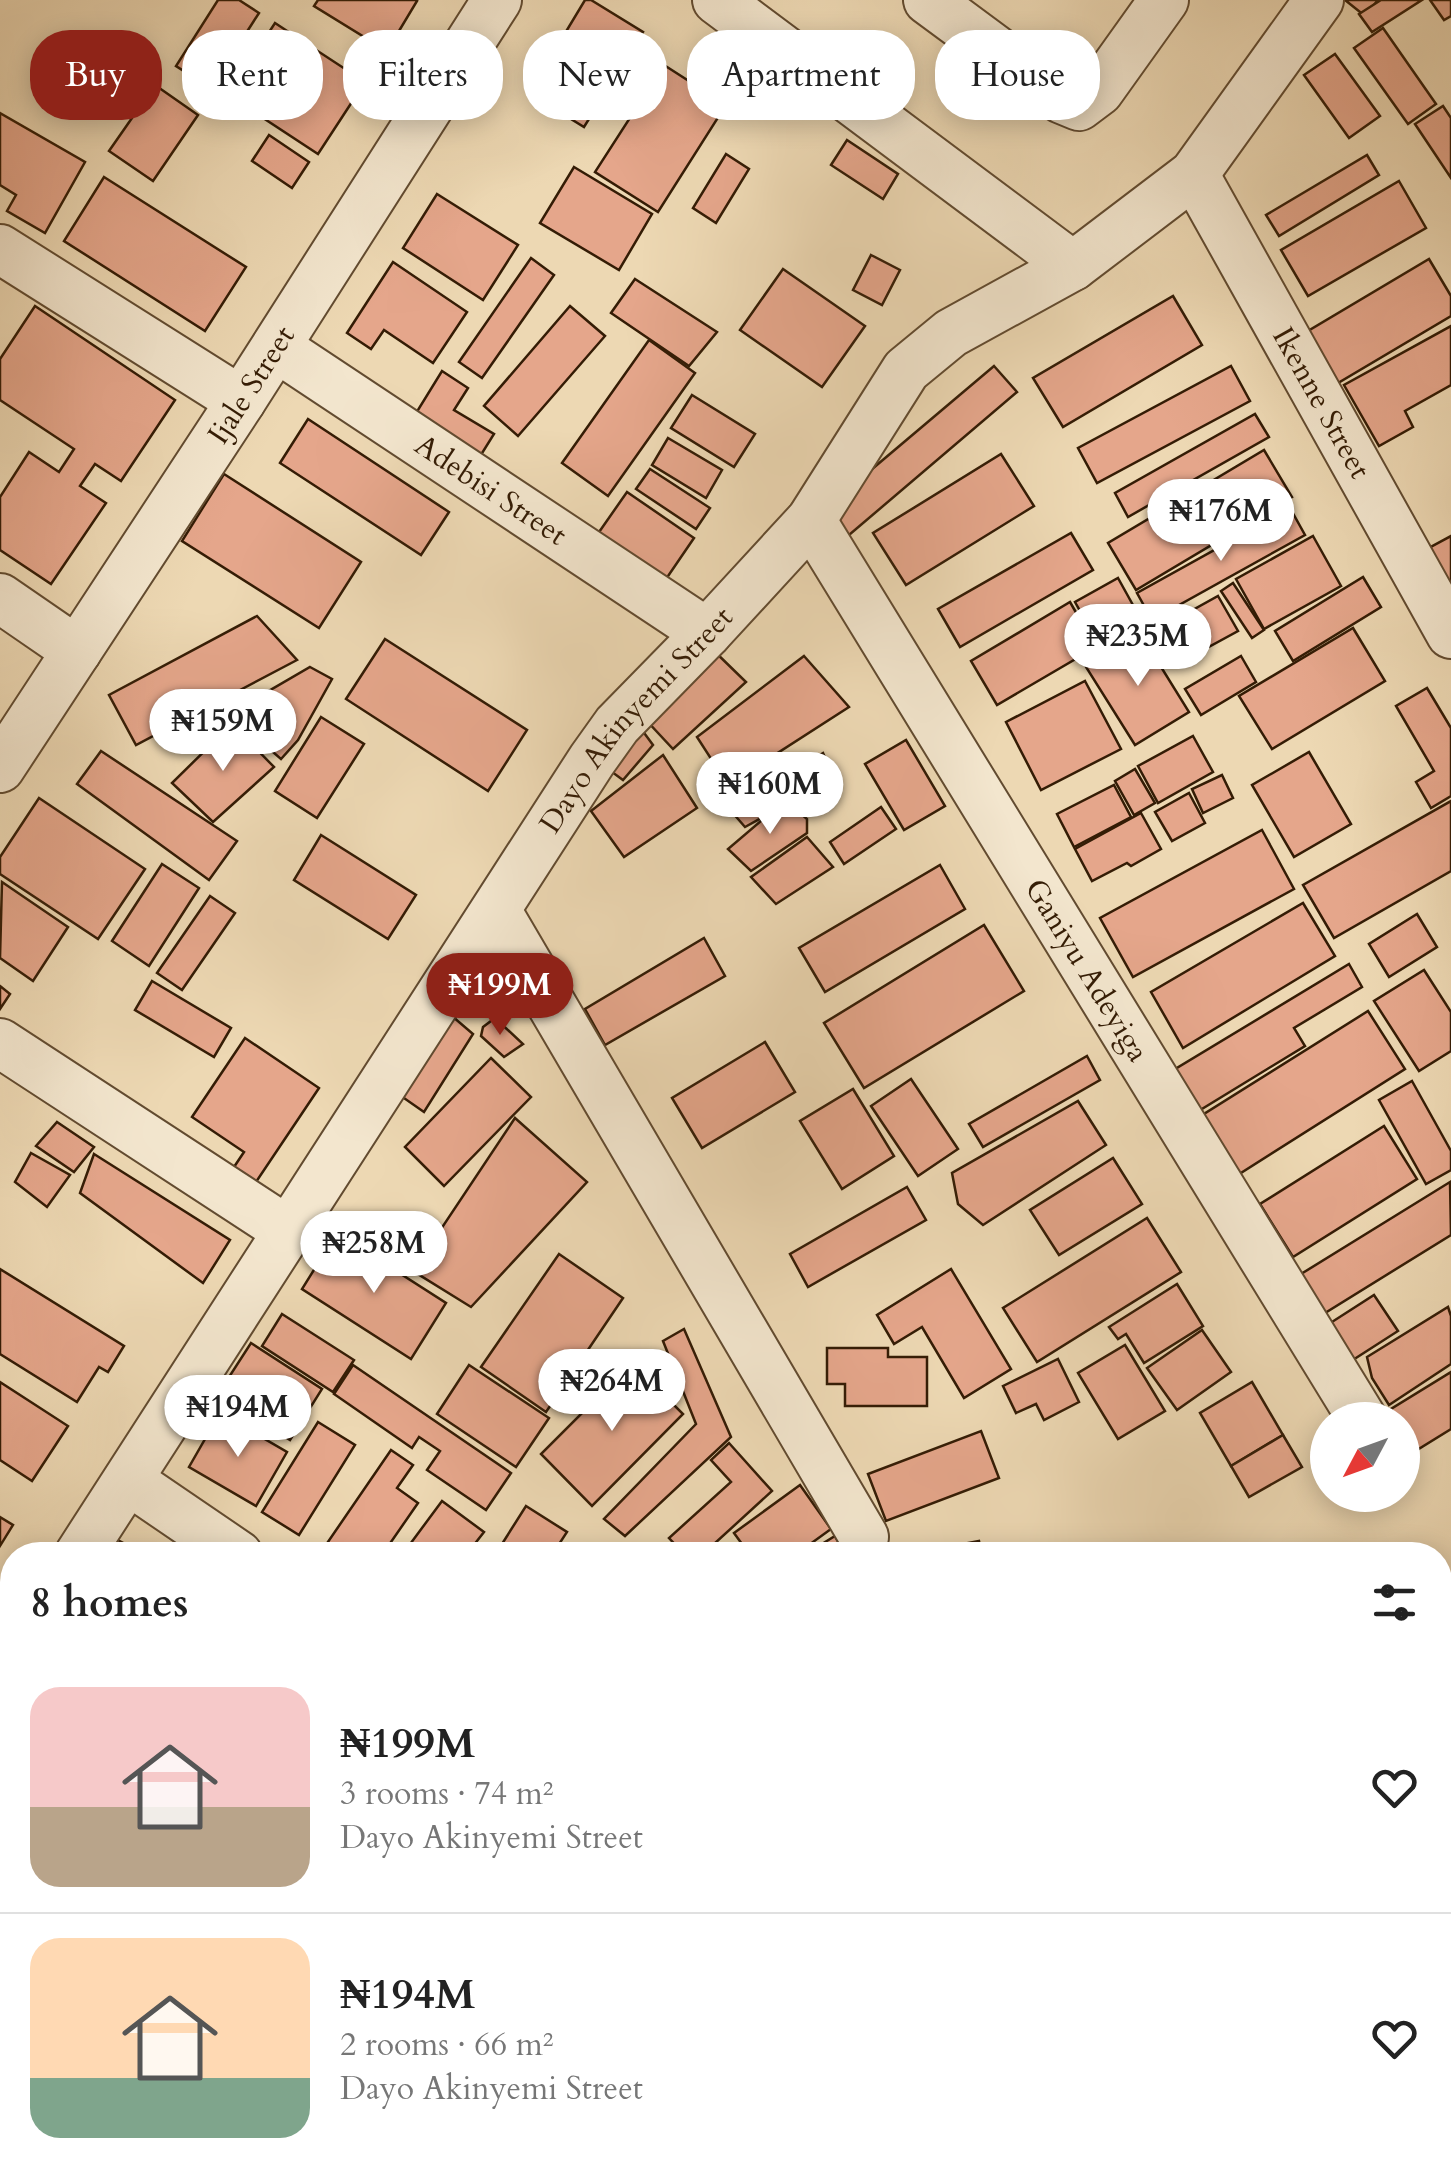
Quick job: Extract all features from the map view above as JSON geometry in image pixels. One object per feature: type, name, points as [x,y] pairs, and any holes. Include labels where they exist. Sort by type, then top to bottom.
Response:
[{"type":"street","name":"Ijale Street","points":[[0,768],[497,0]]},
{"type":"street","points":[[717,0],[1072,266]]},
{"type":"street","points":[[928,0],[1062,100],[1079,106],[1099,91],[1164,0]]},
{"type":"street","name":"Dayo Akinyemi Street","points":[[87,1542],[617,725],[811,520],[906,370],[951,333],[1072,266],[1194,174],[1318,0]]},
{"type":"street","name":"Ikenne Street","points":[[1194,174],[1451,634]]},
{"type":"street","points":[[0,249],[241,401]]},
{"type":"street","name":"Adebisi Street","points":[[276,346],[708,632]]},
{"type":"street","name":"Ganiyu Adeyiga","points":[[811,520],[1352,1402]]},
{"type":"street","points":[[0,598],[77,651]]},
{"type":"street","points":[[496,910],[864,1537]]},
{"type":"street","points":[[0,1043],[288,1231]]},
{"type":"street","points":[[128,1480],[219,1542]]},
{"type":"building","points":[[218,0],[239,0],[259,13],[248,30],[199,30]]},
{"type":"building","points":[[318,0],[417,1],[400,30],[353,30],[314,6]]},
{"type":"building","points":[[585,0],[591,0],[640,30],[567,30]]},
{"type":"building","points":[[1345,0],[1378,0],[1365,16]]},
{"type":"building","points":[[1381,0],[1422,0],[1372,32],[1359,14]]},
{"type":"building","points":[[1430,0],[1451,0],[1451,16],[1444,20]]},
{"type":"building","points":[[1383,28],[1436,104],[1408,124],[1354,48]]},
{"type":"building","points":[[323,54],[343,68],[343,116],[318,154],[266,120],[323,120]]},
{"type":"building","points":[[1335,54],[1380,116],[1349,138],[1304,75]]},
{"type":"building","points":[[667,67],[687,80],[687,120],[716,120],[658,212],[595,172],[629,120],[667,120]]},
{"type":"building","points":[[162,90],[182,104],[182,120],[195,120],[153,181],[109,151],[131,120],[162,120]]},
{"type":"building","points":[[1443,106],[1451,118],[1451,178],[1415,124]]},
{"type":"building","points":[[0,113],[85,162],[45,233],[7,211],[16,195],[0,185]]},
{"type":"building","points":[[269,135],[309,162],[292,188],[252,161]]},
{"type":"building","points":[[847,140],[898,174],[883,199],[831,165]]},
{"type":"building","points":[[726,154],[749,169],[716,223],[693,208]]},
{"type":"building","points":[[1367,155],[1379,175],[1279,236],[1266,215]]},
{"type":"building","points":[[574,167],[652,214],[619,270],[540,223]]},
{"type":"building","points":[[104,177],[246,267],[205,331],[64,241]]},
{"type":"building","points":[[1399,181],[1426,228],[1308,296],[1281,250]]},
{"type":"building","points":[[437,194],[518,245],[483,300],[403,248]]},
{"type":"building","points":[[871,255],[900,270],[882,305],[853,290]]},
{"type":"building","points":[[531,258],[554,275],[482,378],[459,362]]},
{"type":"building","points":[[1429,259],[1451,296],[1451,316],[1338,383],[1308,331]]},
{"type":"building","points":[[393,262],[467,312],[433,363],[384,330],[371,349],[347,333]]},
{"type":"building","points":[[783,269],[865,326],[822,387],[740,330]]},
{"type":"building","points":[[635,279],[717,332],[689,366],[611,313]]},
{"type":"building","points":[[1173,296],[1202,345],[1063,427],[1033,378]]},
{"type":"building","points":[[35,306],[175,400],[121,481],[95,464],[80,486],[106,503],[51,584],[0,550],[0,497],[29,452],[59,472],[74,449],[0,400],[0,359]]},
{"type":"building","points":[[570,306],[605,336],[518,436],[484,406]]},
{"type":"building","points":[[1451,326],[1451,385],[1405,411],[1413,427],[1379,446],[1344,385]]},
{"type":"building","points":[[649,340],[695,373],[608,496],[562,463]]},
{"type":"building","points":[[994,366],[1017,392],[849,535],[826,508]]},
{"type":"building","points":[[1231,366],[1250,401],[1097,483],[1078,448]]},
{"type":"building","points":[[442,371],[468,388],[454,410],[494,434],[479,458],[413,418]]},
{"type":"building","points":[[692,395],[755,434],[734,467],[671,428]]},
{"type":"building","points":[[1255,414],[1269,437],[1128,517],[1115,493]]},
{"type":"building","points":[[308,419],[449,512],[421,555],[280,463]]},
{"type":"building","points":[[668,438],[722,470],[706,498],[652,465]]},
{"type":"building","points":[[1264,450],[1292,497],[1136,590],[1108,543]]},
{"type":"building","points":[[1001,454],[1034,506],[906,585],[873,533]]},
{"type":"building","points":[[650,469],[710,508],[696,529],[636,489]]},
{"type":"building","points":[[224,474],[361,562],[319,628],[182,541]]},
{"type":"building","points":[[627,492],[694,538],[664,582],[597,535]]},
{"type":"building","points":[[1290,508],[1305,535],[1152,620],[1137,593]]},
{"type":"building","points":[[1071,533],[1093,570],[960,647],[938,609]]},
{"type":"building","points":[[1313,536],[1341,586],[1264,629],[1236,579]]},
{"type":"building","points":[[1451,536],[1451,589],[1414,556]]},
{"type":"building","points":[[1363,577],[1381,607],[1293,661],[1275,631]]},
{"type":"building","points":[[1118,578],[1144,625],[1101,648],[1075,602]]},
{"type":"building","points":[[1233,583],[1264,630],[1252,638],[1221,591]]},
{"type":"building","points":[[1218,596],[1238,631],[1192,656],[1173,621]]},
{"type":"building","points":[[1070,602],[1096,647],[997,705],[971,661]]},
{"type":"building","points":[[257,616],[297,660],[136,745],[109,695]]},
{"type":"building","points":[[1353,628],[1385,681],[1272,749],[1239,696]]},
{"type":"building","points":[[1140,633],[1189,712],[1135,745],[1086,667]]},
{"type":"building","points":[[385,639],[527,730],[488,791],[346,699]]},
{"type":"building","points":[[711,648],[746,682],[673,749],[646,720]]},
{"type":"building","points":[[804,656],[849,707],[728,785],[697,737]]},
{"type":"building","points":[[1241,656],[1256,682],[1201,715],[1185,689]]},
{"type":"building","points":[[310,667],[332,679],[298,740],[281,759],[229,714]]},
{"type":"building","points":[[1085,681],[1121,749],[1041,790],[1006,722]]},
{"type":"building","points":[[1427,688],[1451,728],[1451,796],[1431,808],[1416,782],[1434,771],[1396,706]]},
{"type":"building","points":[[321,717],[364,744],[317,818],[275,791]]},
{"type":"building","points":[[232,724],[274,767],[213,822],[172,783]]},
{"type":"building","points":[[639,726],[653,745],[623,780],[612,772]]},
{"type":"building","points":[[1193,736],[1213,772],[1158,803],[1138,766]]},
{"type":"building","points":[[906,740],[945,806],[904,830],[865,764]]},
{"type":"building","points":[[101,751],[237,841],[209,880],[77,784]]},
{"type":"building","points":[[1309,752],[1351,824],[1294,857],[1252,785]]},
{"type":"building","points":[[823,753],[834,778],[745,827],[732,812]]},
{"type":"building","points":[[663,755],[697,808],[624,857],[591,811]]},
{"type":"building","points":[[1135,769],[1155,803],[1134,815],[1115,781]]},
{"type":"building","points":[[1222,775],[1233,798],[1203,813],[1192,789]]},
{"type":"building","points":[[1114,785],[1131,817],[1074,847],[1057,814]]},
{"type":"building","points":[[1189,793],[1205,823],[1172,841],[1155,812]]},
{"type":"building","points":[[39,798],[145,869],[98,939],[0,874],[0,857]]},
{"type":"building","points":[[1451,801],[1451,871],[1334,938],[1303,885]]},
{"type":"building","points":[[790,804],[807,819],[807,833],[751,871],[728,849],[768,815]]},
{"type":"building","points":[[881,807],[896,829],[844,864],[830,842]]},
{"type":"building","points":[[1141,813],[1161,849],[1092,881],[1075,849]]},
{"type":"building","points":[[1262,830],[1294,889],[1133,977],[1100,918]]},
{"type":"building","points":[[321,835],[416,895],[388,939],[294,880]]},
{"type":"building","points":[[807,837],[833,867],[776,904],[751,877]]},
{"type":"building","points":[[162,864],[199,888],[149,966],[112,941]]},
{"type":"building","points":[[940,865],[965,909],[825,992],[799,948]]},
{"type":"building","points":[[2,882],[68,927],[33,981],[0,958]]},
{"type":"building","points":[[210,896],[235,913],[182,990],[157,973]]},
{"type":"building","points":[[1303,903],[1335,956],[1183,1048],[1151,992]]},
{"type":"building","points":[[1417,914],[1437,947],[1389,977],[1369,944]]},
{"type":"building","points":[[984,925],[1024,991],[864,1088],[824,1023]]},
{"type":"building","points":[[704,938],[725,976],[605,1045],[585,1009]]},
{"type":"building","points":[[1349,964],[1362,987],[1294,1028],[1305,1046],[1192,1115],[1167,1074]]},
{"type":"building","points":[[1424,970],[1451,1012],[1451,1051],[1419,1071],[1374,1001]]},
{"type":"building","points":[[152,981],[231,1028],[214,1057],[135,1010]]},
{"type":"building","points":[[0,986],[10,994],[0,1009]]},
{"type":"building","points":[[1368,1011],[1405,1069],[1233,1178],[1196,1119]]},
{"type":"building","points":[[452,1016],[473,1034],[424,1112],[401,1096]]},
{"type":"building","points":[[495,1018],[523,1044],[504,1057],[481,1036],[483,1027]]},
{"type":"building","points":[[245,1038],[319,1088],[256,1182],[234,1167],[244,1152],[192,1117]]},
{"type":"building","points":[[765,1042],[795,1092],[702,1148],[672,1098]]},
{"type":"building","points":[[1087,1056],[1100,1080],[983,1147],[969,1124]]},
{"type":"building","points":[[491,1058],[531,1097],[444,1186],[405,1147]]},
{"type":"building","points":[[911,1079],[958,1149],[918,1176],[871,1106]]},
{"type":"building","points":[[1412,1081],[1451,1151],[1451,1170],[1426,1184],[1379,1100]]},
{"type":"building","points":[[853,1089],[894,1156],[842,1189],[800,1121]]},
{"type":"building","points":[[1078,1101],[1106,1145],[983,1225],[958,1204],[952,1173]]},
{"type":"building","points":[[515,1118],[587,1182],[471,1307],[413,1271]]},
{"type":"building","points":[[57,1122],[94,1147],[74,1172],[36,1146]]},
{"type":"building","points":[[1384,1126],[1417,1179],[1293,1257],[1260,1204]]},
{"type":"building","points":[[31,1153],[70,1175],[47,1207],[15,1182]]},
{"type":"building","points":[[94,1154],[230,1240],[203,1283],[80,1193]]},
{"type":"building","points":[[1113,1158],[1142,1204],[1059,1255],[1030,1210]]},
{"type":"building","points":[[1450,1182],[1451,1235],[1325,1313],[1301,1274]]},
{"type":"building","points":[[907,1187],[926,1220],[808,1287],[790,1254]]},
{"type":"building","points":[[1147,1218],[1181,1272],[1037,1362],[1003,1308]]},
{"type":"building","points":[[337,1233],[446,1303],[411,1359],[302,1289]]},
{"type":"building","points":[[559,1254],[623,1298],[546,1412],[481,1367]]},
{"type":"building","points":[[0,1269],[124,1346],[108,1372],[99,1367],[77,1402],[0,1354]]},
{"type":"building","points":[[951,1269],[1011,1369],[964,1398],[922,1327],[894,1344],[877,1315]]},
{"type":"building","points":[[1177,1284],[1203,1326],[1144,1363],[1126,1334],[1118,1339],[1109,1327]]},
{"type":"building","points":[[1374,1295],[1398,1331],[1345,1365],[1321,1329]]},
{"type":"building","points":[[1448,1307],[1451,1364],[1394,1402],[1387,1402],[1372,1378],[1367,1357]]},
{"type":"building","points":[[282,1314],[354,1360],[333,1392],[262,1346]]},
{"type":"building","points":[[684,1329],[731,1437],[625,1536],[604,1519],[696,1424],[663,1341]]},
{"type":"building","points":[[1202,1330],[1231,1372],[1177,1410],[1147,1368]]},
{"type":"building","points":[[251,1343],[322,1389],[290,1440],[218,1394]]},
{"type":"building","points":[[1125,1345],[1165,1411],[1118,1439],[1078,1373]]},
{"type":"building","points":[[827,1348],[888,1348],[888,1357],[927,1357],[927,1406],[845,1406],[845,1384],[827,1384]]},
{"type":"building","points":[[1058,1359],[1079,1402],[1044,1420],[1036,1404],[1016,1413],[1003,1386]]},
{"type":"building","points":[[632,1363],[683,1414],[592,1506],[541,1454]]},
{"type":"building","points":[[353,1365],[511,1473],[486,1510],[427,1470],[440,1451],[419,1437],[412,1448],[334,1394]]},
{"type":"building","points":[[469,1365],[549,1418],[516,1467],[437,1414]]},
{"type":"building","points":[[1451,1372],[1451,1429],[1420,1448],[1420,1402],[1402,1402]]},
{"type":"building","points":[[0,1382],[68,1426],[32,1481],[0,1460]]},
{"type":"building","points":[[1252,1382],[1283,1435],[1231,1466],[1200,1413]]},
{"type":"building","points":[[220,1413],[287,1452],[256,1506],[189,1467]]},
{"type":"building","points":[[318,1422],[355,1445],[299,1535],[262,1512]]},
{"type":"building","points":[[981,1431],[999,1478],[886,1521],[868,1474]]},
{"type":"building","points":[[1283,1435],[1302,1467],[1249,1497],[1231,1466]]},
{"type":"building","points":[[729,1443],[772,1491],[716,1542],[673,1542],[669,1538],[731,1482],[711,1460]]},
{"type":"building","points":[[391,1450],[413,1465],[397,1488],[418,1503],[391,1542],[328,1542]]},
{"type":"building","points":[[800,1485],[831,1529],[813,1542],[741,1542],[734,1533]]},
{"type":"building","points":[[442,1501],[484,1532],[476,1542],[412,1542]]},
{"type":"building","points":[[526,1506],[567,1532],[560,1542],[503,1542]]},
{"type":"building","points":[[0,1517],[13,1525],[0,1542]]}]
